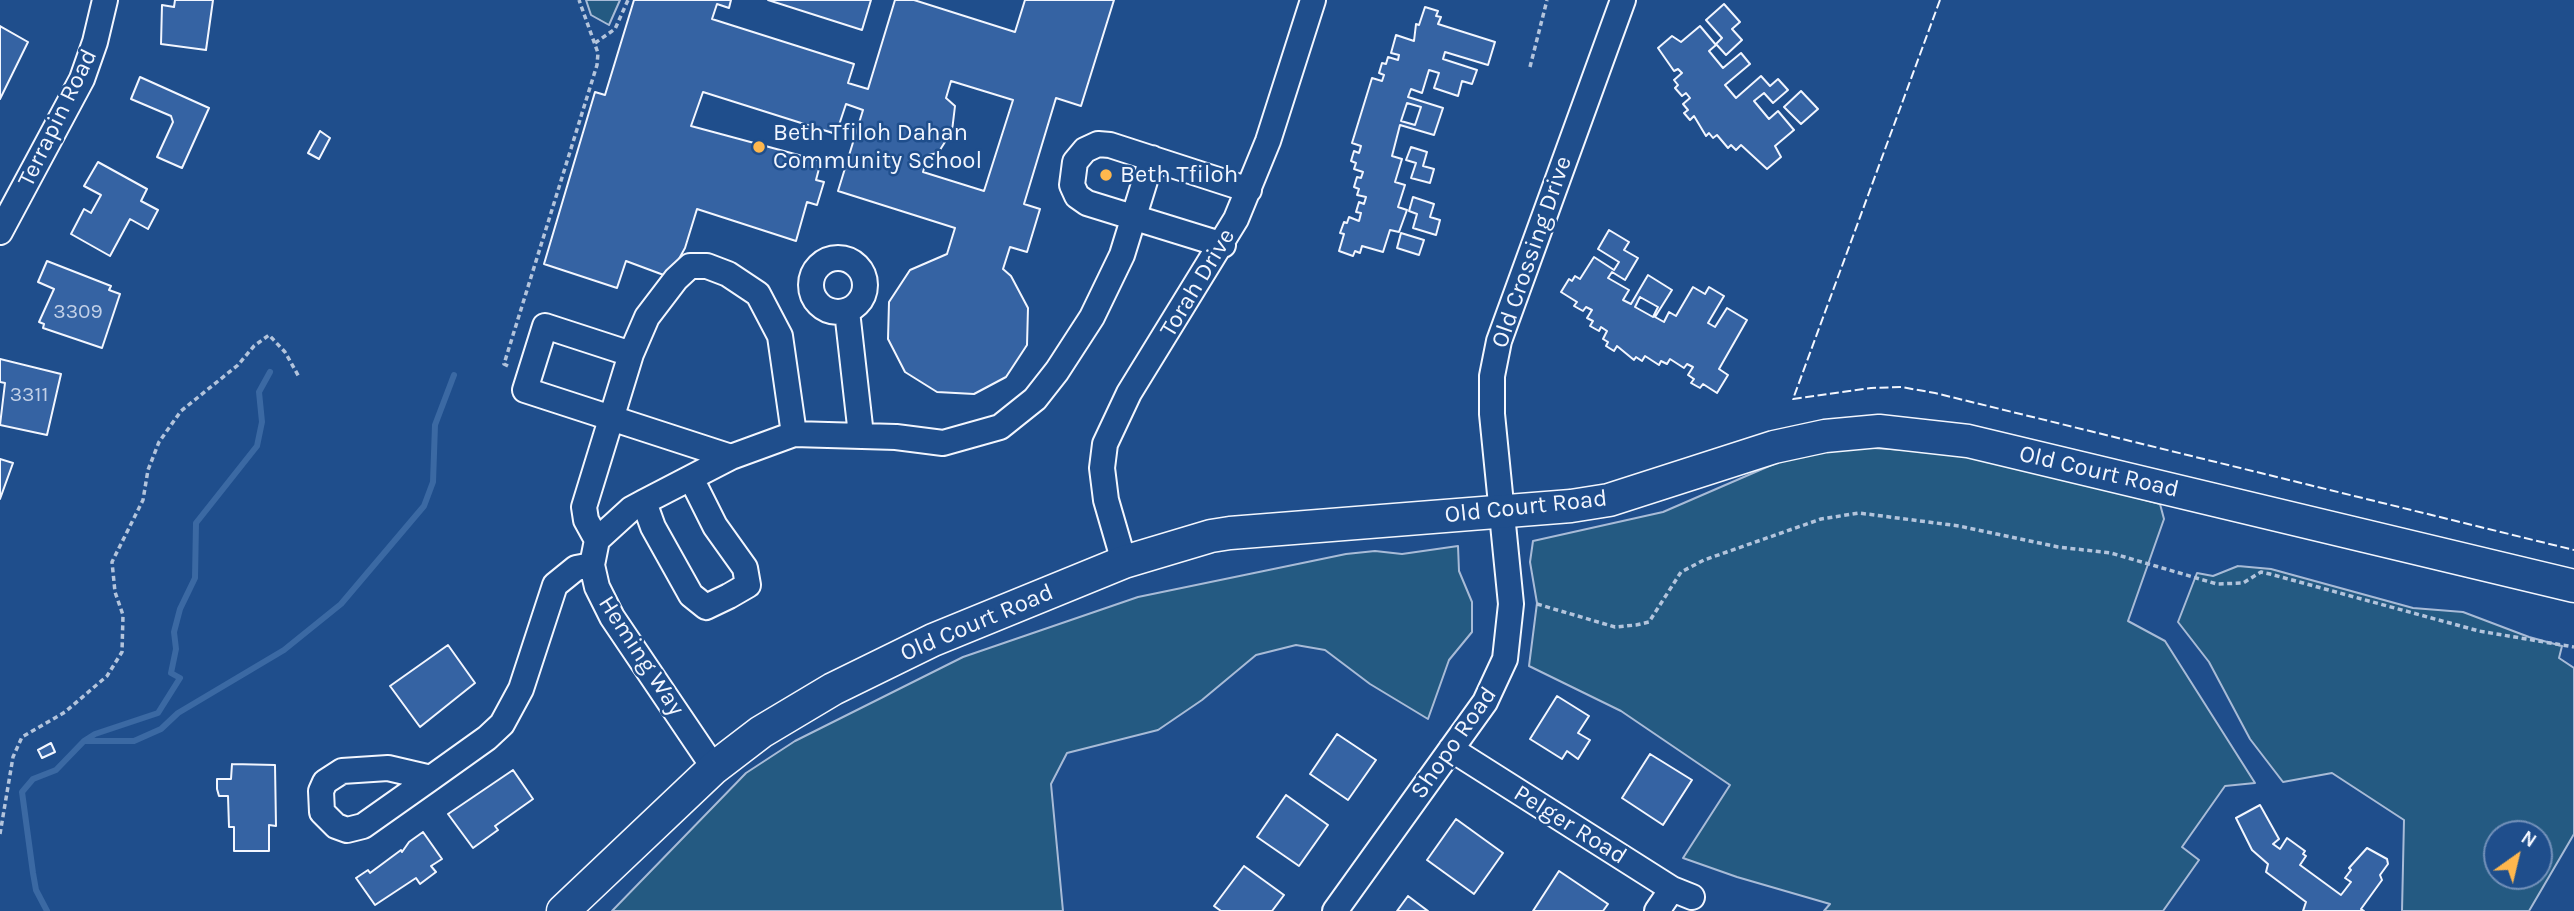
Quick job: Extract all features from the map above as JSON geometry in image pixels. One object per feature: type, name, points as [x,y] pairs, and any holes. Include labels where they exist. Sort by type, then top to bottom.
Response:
[{"type":"main road","name":"Old Court Road","points":[[563,911],[714,768],[761,732],[842,684],[933,640],[1124,562],[1230,533],[1503,512],[1609,500],[1774,447],[1825,436],[1880,431],[1968,441],[2574,586]]},
{"type":"street","name":"Terrapin Road","points":[[0,232],[82,79],[95,42],[105,0]]},
{"type":"street","name":"Torah Drive","points":[[1124,562],[1106,500],[1102,468],[1105,444],[1129,393],[1223,245],[1249,190],[1313,0]]},
{"type":"street","name":"Old Crossing Drive","points":[[1503,512],[1492,414],[1492,376],[1499,341],[1623,0]]},
{"type":"street","points":[[1223,245],[1087,203],[1077,196],[1071,175],[1075,162],[1085,150],[1098,144],[1152,158],[1249,190]]},
{"type":"street","points":[[592,565],[597,540],[631,509],[731,457],[794,434],[861,435],[943,443],[1000,427],[1019,414],[1057,371],[1086,327],[1122,254],[1152,158]]},
{"type":"street","points":[[597,540],[586,520],[584,507],[609,418],[647,317],[676,279],[690,266],[707,266],[728,274],[758,294],[780,337],[794,434]]},
{"type":"street","points":[[847,312],[861,435]]},
{"type":"street","points":[[631,354],[545,326],[525,390],[731,457]]},
{"type":"street","points":[[644,502],[653,527],[691,595],[706,607],[730,596],[748,585],[745,568],[715,526],[691,478]]},
{"type":"street","name":"Shopo Road","points":[[1335,911],[1497,683],[1505,659],[1511,604],[1503,512]]},
{"type":"street","name":"Heming Way","points":[[431,778],[502,724],[521,689],[555,585],[576,568],[592,565],[597,587],[612,617],[714,768]]},
{"type":"street","name":"Pelger Road","points":[[1451,749],[1682,893],[1657,911]]},
{"type":"path","points":[[530,373],[504,364],[580,127],[597,65],[595,43],[579,0]]},
{"type":"path","points":[[595,43],[615,29],[628,0]]},
{"type":"path","points":[[1530,67],[1547,0]]},
{"type":"path","points":[[0,834],[13,757],[22,737],[65,712],[107,676],[122,652],[123,615],[115,592],[111,562],[143,500],[148,470],[159,442],[181,411],[238,365],[254,346],[269,335],[285,352],[299,377]]},
{"type":"path","points":[[1537,604],[1615,626],[1649,622],[1681,572],[1704,560],[1821,519],[1859,513],[1959,526],[2058,547],[2111,554],[2217,584],[2243,583],[2261,572],[2479,631],[2574,647]]},
{"type":"shaded area","points":[[586,0],[620,0],[609,25],[591,15]]},
{"type":"shaded area","points":[[1856,447],[1974,454],[2160,504],[2164,519],[2128,621],[2165,641],[2255,783],[2225,786],[2182,847],[2199,860],[2163,911],[1824,911],[1830,904],[1683,858],[1730,785],[1621,711],[1529,666],[1537,603],[1530,562],[1533,541],[1663,512],[1797,454]]},
{"type":"shaded area","points":[[1458,546],[1459,571],[1472,602],[1472,632],[1449,660],[1428,719],[1370,684],[1325,650],[1296,645],[1256,655],[1202,700],[1158,730],[1067,753],[1051,784],[1063,911],[612,911],[746,773],[795,741],[963,657],[1138,597],[1346,554],[1375,551],[1402,554]]},
{"type":"shaded area","points":[[2238,566],[2271,569],[2413,608],[2463,612],[2529,637],[2562,646],[2559,658],[2574,668],[2574,834],[2553,870],[2553,820],[2483,820],[2483,890],[2541,890],[2529,911],[2402,911],[2404,820],[2332,773],[2283,782],[2250,739],[2209,662],[2178,622],[2197,573],[2213,576]]},
{"type":"building","points":[[175,0],[213,0],[206,50],[161,44],[162,5],[174,7]]},
{"type":"building","points":[[634,0],[731,0],[729,8],[717,4],[712,19],[854,64],[848,83],[868,89],[895,0],[914,0],[1015,32],[1025,0],[1114,0],[1081,106],[1056,98],[1024,204],[1040,209],[1027,252],[1010,247],[1003,269],[1011,276],[1028,308],[1027,345],[1006,377],[974,394],[937,392],[905,372],[888,339],[889,302],[910,270],[947,254],[955,228],[838,191],[863,110],[846,104],[836,134],[703,92],[691,126],[821,161],[816,180],[824,182],[817,205],[807,202],[796,241],[697,209],[685,248],[669,277],[626,261],[617,288],[544,264],[595,92],[605,95]],"holes":[[[951,81],[1013,100],[984,191],[923,172],[928,155],[938,153],[952,131],[955,106],[946,98]]]},
{"type":"building","points":[[768,0],[871,0],[862,30]]},
{"type":"building","points":[[1724,4],[1740,22],[1732,29],[1742,40],[1726,55],[1716,44],[1722,38],[1706,20]]},
{"type":"building","points":[[1425,7],[1438,11],[1436,16],[1441,17],[1438,24],[1495,42],[1488,65],[1445,52],[1443,59],[1477,70],[1472,84],[1462,81],[1458,96],[1434,88],[1439,73],[1429,70],[1422,93],[1411,89],[1408,97],[1443,108],[1434,135],[1400,125],[1392,156],[1402,159],[1395,182],[1405,185],[1398,207],[1407,210],[1399,232],[1390,230],[1383,252],[1362,246],[1360,253],[1355,251],[1353,256],[1339,251],[1344,222],[1347,223],[1349,217],[1359,221],[1361,213],[1356,212],[1359,202],[1364,204],[1366,197],[1357,195],[1359,189],[1354,187],[1357,177],[1361,178],[1363,172],[1354,169],[1356,163],[1351,161],[1354,151],[1359,153],[1361,146],[1352,143],[1372,78],[1382,81],[1384,75],[1379,73],[1382,63],[1386,64],[1388,57],[1398,60],[1399,55],[1391,53],[1396,35],[1414,41],[1416,24],[1419,25]],"holes":[[[1407,103],[1421,107],[1415,125],[1401,121]]]},
{"type":"building","points":[[0,26],[28,42],[0,99]]},
{"type":"building","points":[[1700,26],[1716,45],[1709,51],[1723,68],[1741,53],[1750,64],[1725,85],[1736,98],[1761,76],[1770,86],[1778,79],[1788,90],[1773,103],[1764,93],[1754,101],[1769,119],[1778,111],[1794,130],[1775,146],[1781,157],[1767,169],[1741,145],[1736,150],[1731,145],[1728,148],[1717,135],[1713,138],[1709,133],[1706,136],[1694,116],[1690,120],[1684,113],[1688,110],[1683,104],[1690,98],[1686,93],[1682,96],[1675,88],[1678,85],[1674,80],[1682,73],[1678,69],[1674,71],[1658,48],[1672,36],[1681,42]]},
{"type":"building","points":[[140,77],[209,108],[182,168],[157,157],[173,122],[171,116],[131,99]]},
{"type":"building","points":[[1801,91],[1818,109],[1801,124],[1784,107]]},
{"type":"building","points":[[320,131],[330,138],[319,159],[308,153]]},
{"type":"building","points":[[1411,147],[1427,152],[1423,166],[1434,169],[1430,183],[1411,178],[1416,163],[1406,160]]},
{"type":"building","points":[[98,162],[147,189],[141,201],[158,210],[148,229],[130,219],[110,256],[71,234],[84,209],[91,213],[101,195],[84,186]]},
{"type":"building","points":[[1413,197],[1434,204],[1430,217],[1440,220],[1436,235],[1413,228],[1417,214],[1409,211]]},
{"type":"building","points":[[1609,230],[1629,242],[1624,250],[1638,258],[1625,280],[1612,272],[1608,278],[1629,290],[1623,300],[1631,304],[1648,275],[1672,290],[1655,317],[1664,322],[1669,312],[1676,316],[1693,287],[1705,294],[1709,287],[1724,296],[1708,323],[1715,327],[1727,308],[1747,320],[1719,369],[1728,375],[1717,393],[1703,384],[1700,388],[1691,383],[1694,379],[1688,375],[1693,367],[1687,364],[1684,368],[1670,359],[1667,364],[1661,361],[1659,365],[1645,356],[1642,361],[1636,357],[1634,360],[1617,346],[1614,351],[1606,346],[1608,342],[1603,339],[1607,331],[1601,327],[1599,331],[1590,326],[1593,321],[1587,318],[1592,310],[1586,307],[1583,311],[1574,306],[1577,302],[1561,292],[1569,279],[1572,281],[1575,276],[1580,279],[1594,257],[1614,270],[1619,262],[1598,249]],"holes":[[[1640,297],[1658,307],[1653,317],[1635,307]]]},
{"type":"building","points":[[1401,233],[1424,240],[1419,255],[1397,248]]},
{"type":"building","points":[[47,261],[111,286],[109,290],[120,294],[102,348],[43,328],[44,324],[39,322],[54,289],[38,282]]},
{"type":"building","points":[[0,359],[61,374],[47,435],[0,425],[5,383],[0,382]]},
{"type":"building","points":[[0,459],[13,463],[0,499]]},
{"type":"building","points":[[448,645],[475,683],[420,727],[390,686]]},
{"type":"building","points":[[1557,696],[1589,716],[1578,733],[1590,740],[1578,759],[1567,751],[1562,759],[1530,739]]},
{"type":"building","points":[[1337,734],[1376,760],[1348,800],[1310,774]]},
{"type":"building","points":[[51,743],[55,752],[42,758],[38,750]]},
{"type":"building","points":[[1650,754],[1692,780],[1663,825],[1622,798]]},
{"type":"building","points":[[232,764],[275,765],[276,826],[269,825],[269,851],[234,851],[234,827],[229,827],[228,796],[219,796],[217,789],[217,779],[231,779]]},
{"type":"building","points":[[513,770],[533,799],[495,826],[498,830],[473,848],[448,814]]},
{"type":"building","points":[[1286,795],[1328,825],[1299,866],[1257,837]]},
{"type":"building","points":[[2260,805],[2279,839],[2273,844],[2280,849],[2287,838],[2305,851],[2303,854],[2306,856],[2300,865],[2341,895],[2351,882],[2345,878],[2351,870],[2349,868],[2367,848],[2387,859],[2388,864],[2380,875],[2382,880],[2361,909],[2364,911],[2303,911],[2306,902],[2266,872],[2268,864],[2252,850],[2236,818]]},
{"type":"building","points":[[1456,819],[1503,853],[1474,894],[1427,860]]},
{"type":"building","points":[[423,832],[442,859],[431,866],[436,872],[420,884],[416,878],[375,905],[356,878],[368,870],[370,873],[401,850],[402,852],[409,842]]},
{"type":"building","points":[[1244,866],[1284,895],[1272,911],[1221,911],[1214,906]]},
{"type":"building","points":[[1559,871],[1608,904],[1603,911],[1533,911]]},
{"type":"building","points":[[1408,896],[1428,911],[1397,911]]},
{"type":"waterway","points":[[84,741],[95,734],[158,713],[180,678],[171,673],[176,649],[174,632],[180,609],[195,578],[196,523],[257,446],[262,422],[259,392],[270,372]]},
{"type":"waterway","points":[[47,911],[36,890],[22,792],[33,779],[56,770],[84,741],[134,741],[161,729],[178,713],[284,650],[341,604],[424,506],[433,482],[435,425],[454,375]]},
{"type":"fence","points":[[1940,0],[1793,399],[1871,388],[1901,387],[1935,393],[2574,550]]},
{"type":"place","name":"Beth Tfiloh Dahan Community School","points":[[759,147]]},
{"type":"place","name":"Beth Tfiloh","points":[[1106,175]]}]
